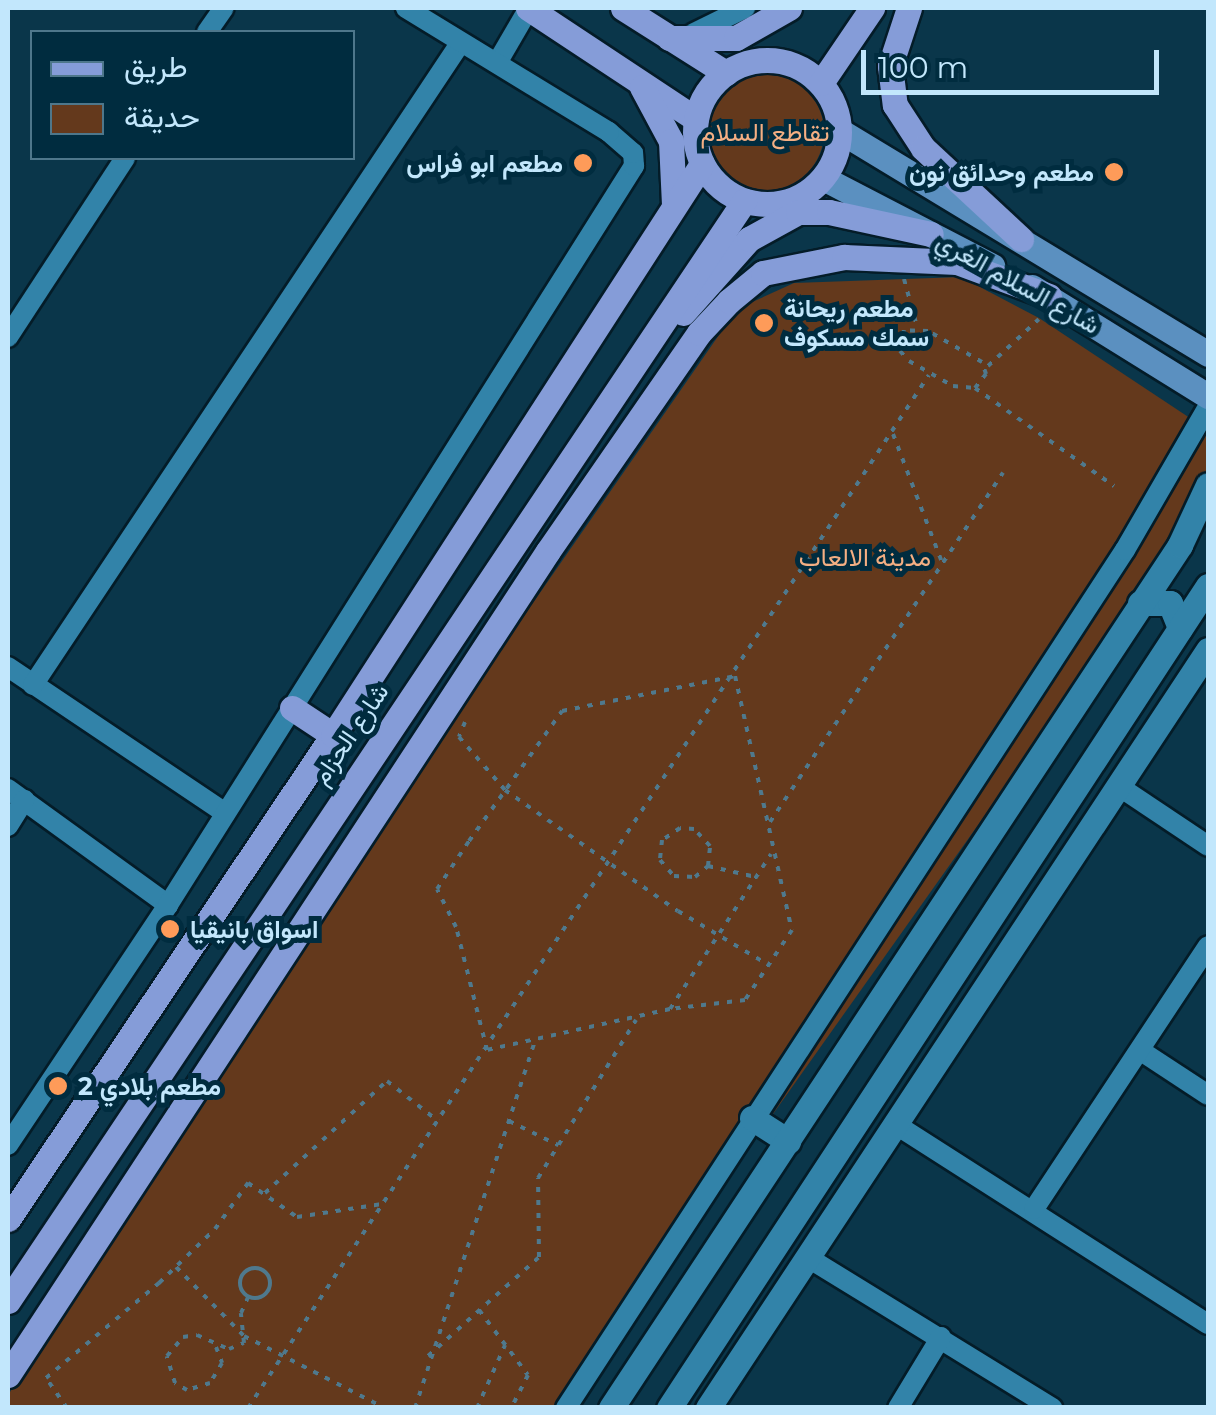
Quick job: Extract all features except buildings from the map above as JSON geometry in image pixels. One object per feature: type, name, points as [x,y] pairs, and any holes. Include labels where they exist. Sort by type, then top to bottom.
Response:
[{"type":"main road","points":[[528,8],[696,118]]},
{"type":"main road","points":[[624,8],[726,73]]},
{"type":"main road","points":[[675,38],[736,38],[789,8]]},
{"type":"main road","points":[[760,60],[800,8]]},
{"type":"main road","points":[[821,83],[872,8]]},
{"type":"main road","points":[[909,8],[890,66],[894,106],[923,148],[1020,240]]},
{"type":"main road","points":[[760,60],[794,64],[821,83],[840,131],[823,178],[787,202],[744,201],[712,180],[702,164],[696,118],[726,73],[760,60]]},
{"type":"main road","points":[[636,79],[671,141],[674,208]]},
{"type":"main road","name":"شارع السلام الغري","points":[[840,131],[1208,354]]},
{"type":"main road","name":"شارع الحزام","points":[[8,1219],[333,735],[702,164]]},
{"type":"main road","name":"شارع السلام الغري","points":[[823,178],[1051,297],[1208,396]]},
{"type":"main road","name":"شارع الحزام","points":[[8,1301],[618,382],[744,201]]},
{"type":"main road","points":[[618,382],[770,225],[798,212],[829,212],[931,234]]},
{"type":"main road","points":[[8,1375],[559,535],[699,333],[729,301],[763,273],[844,257],[957,262],[1051,297]]},
{"type":"main road","points":[[402,708],[454,698]]},
{"type":"main road","points":[[292,708],[333,735]]},
{"type":"main road","points":[[137,1027],[150,1051],[176,1048]]},
{"type":"main road","points":[[93,1092],[120,1094],[128,1119]]},
{"type":"street","points":[[208,30],[224,8]]},
{"type":"street","points":[[8,1145],[168,905],[634,166],[624,143],[406,8]]},
{"type":"street","points":[[497,63],[528,8]]},
{"type":"street","points":[[675,38],[745,8]]},
{"type":"street","points":[[34,684],[460,42]]},
{"type":"street","points":[[8,336],[124,160]]},
{"type":"street","points":[[566,1408],[1125,550],[1208,407]]},
{"type":"street","points":[[611,1408],[1180,544],[1208,485]]},
{"type":"street","points":[[668,1408],[1208,586]]},
{"type":"street","points":[[1140,603],[1170,603],[1180,628]]},
{"type":"street","points":[[708,1408],[1208,650]]},
{"type":"street","points":[[8,667],[226,813]]},
{"type":"street","points":[[1120,787],[1208,846]]},
{"type":"street","points":[[8,826],[16,794],[168,905]]},
{"type":"street","points":[[1034,1209],[1208,946]]},
{"type":"street","points":[[1142,1051],[1208,1095]]},
{"type":"street","points":[[752,1118],[788,1141]]},
{"type":"street","points":[[895,1124],[1034,1209],[1208,1324]]},
{"type":"street","points":[[828,1167],[855,1185]]},
{"type":"street","points":[[808,1257],[1052,1408]]},
{"type":"street","points":[[898,1408],[940,1338]]},
{"type":"path","points":[[902,260],[917,327]]},
{"type":"path","points":[[976,388],[987,367],[1021,341],[1051,297]]},
{"type":"path","points":[[987,367],[917,327],[904,330],[900,351],[929,375],[976,388],[1114,486]]},
{"type":"path","points":[[248,1408],[735,676],[929,375]]},
{"type":"path","points":[[893,434],[941,560]]},
{"type":"path","points":[[768,824],[1003,472]]},
{"type":"path","points":[[486,1050],[456,927],[437,888],[562,711],[735,676]]},
{"type":"path","points":[[486,1050],[636,1020],[670,1009],[745,1000],[792,930],[735,676]]},
{"type":"path","points":[[454,698],[468,714],[459,737],[504,790],[718,936],[768,964]]},
{"type":"path","points":[[680,828],[694,828],[710,846],[708,866],[694,877],[674,876],[660,860],[662,840],[680,828]]},
{"type":"path","points":[[670,1009],[772,853]]},
{"type":"path","points":[[708,866],[756,877]]},
{"type":"path","points":[[428,1356],[539,1257],[538,1178],[636,1020]]},
{"type":"path","points":[[415,1408],[428,1356],[536,1038]]},
{"type":"path","points":[[263,1194],[386,1081],[438,1121]]},
{"type":"path","points":[[509,1122],[558,1145]]},
{"type":"path","points":[[67,1408],[46,1378],[176,1266],[248,1183],[298,1216],[382,1204]]},
{"type":"path","points":[[176,1266],[244,1336],[385,1408]]},
{"type":"path","points":[[216,1346],[222,1363],[210,1383],[187,1390],[175,1383],[168,1367],[173,1344],[198,1335],[216,1346],[237,1349],[244,1336],[248,1297],[240,1279],[250,1269],[264,1270],[269,1288],[248,1297]]},
{"type":"path","points":[[479,1310],[528,1376],[511,1408]]},
{"type":"path","points":[[477,1408],[505,1345]]},
{"type":"green space","name":"تقاطع السلام","points":[[765,73],[788,77],[807,90],[820,109],[824,132],[820,155],[807,174],[788,187],[765,191],[742,187],[723,174],[710,155],[706,132],[710,109],[723,90],[742,77]]},
{"type":"green space","name":"مدينة الالعاب","points":[[961,277],[1039,318],[1208,430],[1208,501],[565,1407],[8,1408],[8,1395],[453,718],[737,309],[794,283]]},
{"type":"place","name":"مطعم ابو فراس","points":[[583,163]]},
{"type":"place","name":"مطعم وحدائق نون","points":[[1114,172]]},
{"type":"place","name":"مطعم ريحانة سمك مسكوف","points":[[764,323]]},
{"type":"place","name":"اسواق بانيقيا","points":[[170,929]]},
{"type":"place","name":"مطعم بلادي 2","points":[[58,1086]]}]
